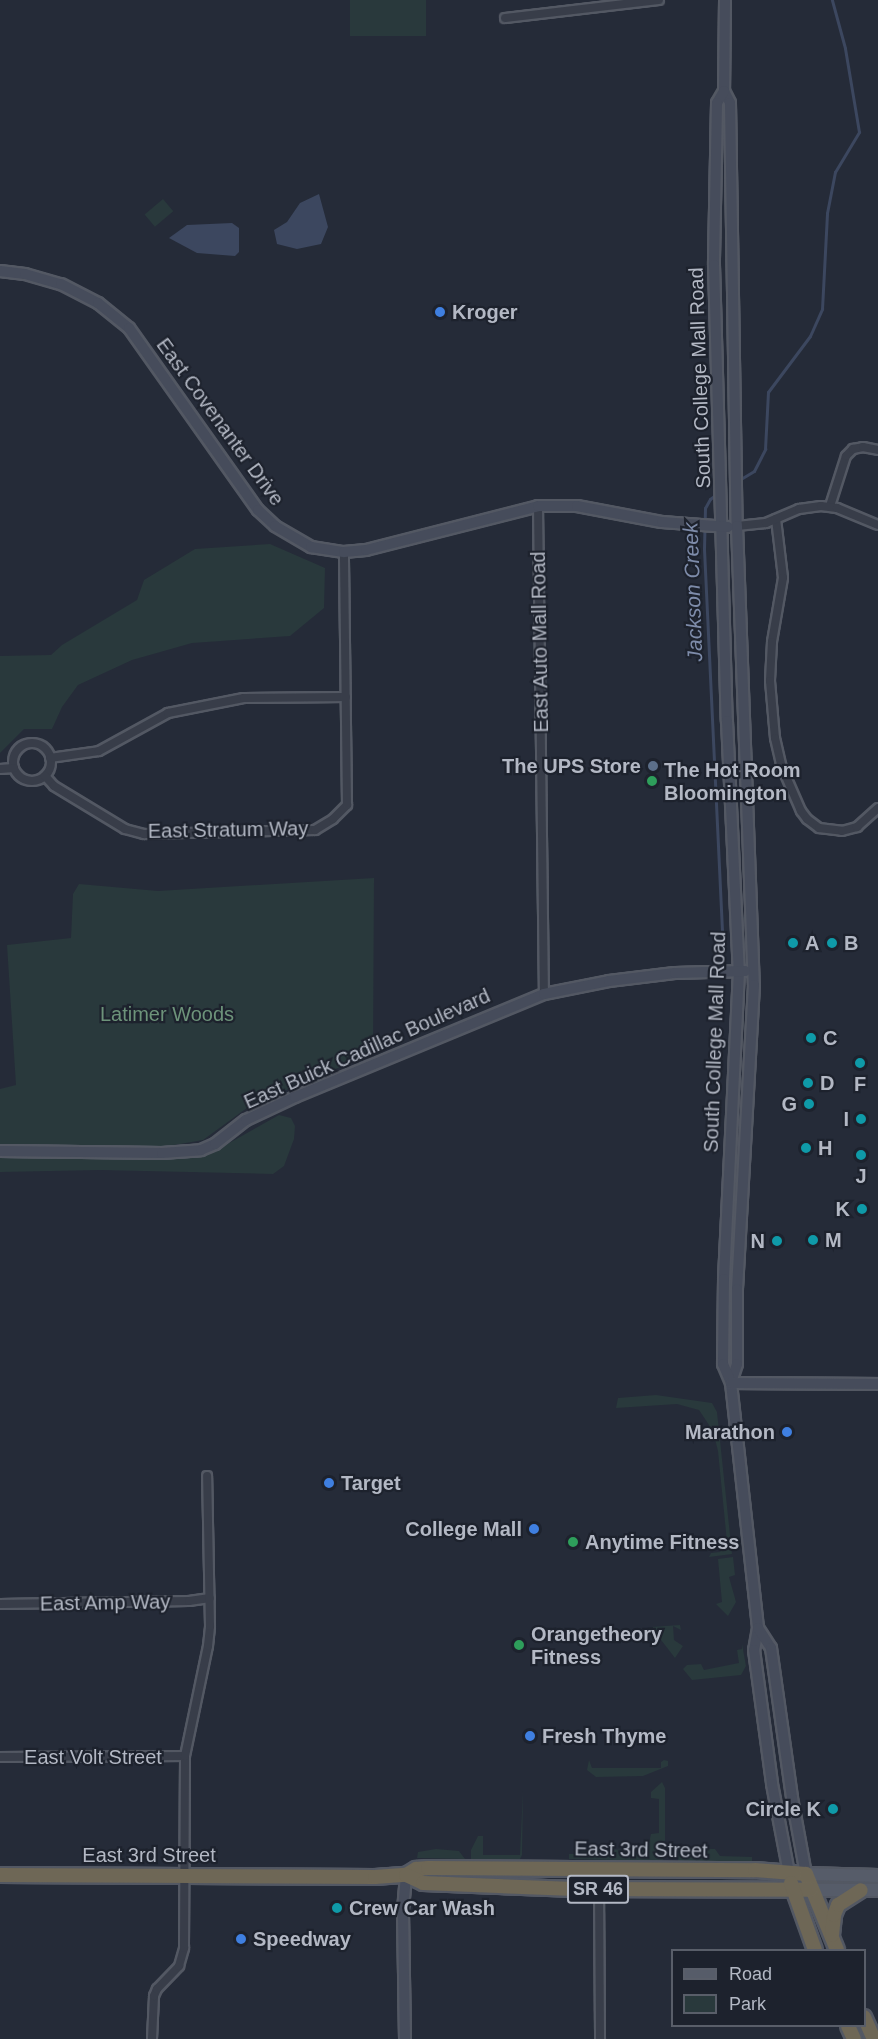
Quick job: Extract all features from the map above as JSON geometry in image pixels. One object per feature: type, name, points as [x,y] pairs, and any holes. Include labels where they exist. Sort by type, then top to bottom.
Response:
[{"type":"highway","name":"East 3rd Street","points":[[406,1875],[416,1869],[428,1868],[806,1874]]},
{"type":"highway","points":[[789,1873],[815,1949]]},
{"type":"highway","points":[[806,1874],[834,1945]]},
{"type":"highway","name":"East 3rd Street","points":[[0,1875],[406,1875],[423,1883],[599,1889],[811,1890]]},
{"type":"highway","points":[[834,1945],[836,1908],[861,1890]]},
{"type":"highway","points":[[866,2021],[874,2039]]},
{"type":"main road","name":"South College Mall Road","points":[[725,0],[724,91],[730,103],[736,495],[753,972],[752,1034],[736,1307],[736,1364],[731,1383]]},
{"type":"main road","name":"South College Mall Road","points":[[724,91],[717,103],[714,265],[721,505],[717,528],[739,971],[724,1266],[723,1364],[731,1383],[759,1628],[754,1646],[756,1666],[776,1807],[789,1873]]},
{"type":"main road","points":[[714,265],[732,265]]},
{"type":"main road","name":"East Covenanter Drive","points":[[0,271],[32,275],[61,284],[114,315],[142,345],[267,519],[300,542],[322,550],[344,552],[366,550],[538,506],[577,506],[717,528],[737,526]]},
{"type":"main road","points":[[727,721],[744,721]]},
{"type":"main road","name":"East Buick Cadillac Boulevard","points":[[0,1151],[162,1153],[201,1150],[215,1144],[246,1120],[295,1097],[544,994],[630,978],[675,973],[753,972]]},
{"type":"main road","points":[[724,1266],[738,1271]]},
{"type":"main road","points":[[723,1307],[736,1307]]},
{"type":"main road","points":[[723,1329],[736,1334]]},
{"type":"main road","points":[[731,1383],[878,1384]]},
{"type":"main road","name":"South College Mall Road","points":[[759,1628],[771,1648],[792,1798],[806,1874]]},
{"type":"main road","name":"East 3rd Street","points":[[806,1874],[878,1876]]},
{"type":"main road","points":[[405,2039],[406,1875]]},
{"type":"main road","name":"East 3rd Street","points":[[811,1890],[878,1890]]},
{"type":"street","points":[[505,18],[659,0]]},
{"type":"street","points":[[830,506],[846,456],[853,449],[863,447],[878,450]]},
{"type":"street","name":"East Auto Mall Road","points":[[538,506],[544,994]]},
{"type":"street","name":"East Covenanter Drive","points":[[737,526],[776,519],[806,507],[830,506],[878,525]]},
{"type":"street","points":[[776,519],[783,578],[772,642],[770,681],[775,738],[781,765],[801,811],[819,828],[842,831],[857,827],[878,808]]},
{"type":"street","name":"East Stratum Way","points":[[45,776],[54,786],[125,829],[144,834],[315,830],[333,819],[347,805],[344,552]]},
{"type":"street","points":[[50,758],[99,751],[168,713],[244,698],[346,697]]},
{"type":"street","points":[[28,744],[40,746],[50,758],[45,776],[28,780],[17,774],[14,768],[14,756],[28,744]]},
{"type":"street","points":[[0,769],[14,768]]},
{"type":"street","points":[[152,2039],[154,1996],[183,1956],[186,1756],[208,1646],[210,1598],[207,1476]]},
{"type":"street","name":"East Amp Way","points":[[0,1604],[189,1601],[210,1598]]},
{"type":"street","name":"East Volt Street","points":[[0,1757],[186,1756]]},
{"type":"street","points":[[599,1889],[600,2039]]},
{"type":"green space","points":[[350,0],[426,0],[426,36],[350,36]]},
{"type":"green space","points":[[163,199],[173,211],[155,227],[145,214]]},
{"type":"green space","points":[[270,544],[325,568],[324,608],[290,636],[192,643],[132,660],[78,685],[62,707],[52,729],[24,729],[0,753],[0,656],[51,655],[62,645],[137,600],[144,580],[195,549]]},
{"type":"green space","name":"Latimer Woods","points":[[374,878],[373,1053],[251,1105],[203,1140],[157,1148],[0,1145],[0,1089],[16,1085],[7,945],[71,938],[73,894],[79,884],[158,891]]},
{"type":"green space","points":[[279,1115],[291,1118],[295,1126],[294,1139],[284,1166],[273,1174],[100,1170],[0,1172],[0,1157],[191,1158],[215,1151]]},
{"type":"green space","points":[[656,1395],[712,1403],[717,1412],[732,1554],[709,1557],[711,1553],[720,1552],[727,1542],[718,1451],[713,1431],[699,1410],[677,1404],[616,1408],[618,1398]]},
{"type":"green space","points":[[733,1557],[735,1575],[729,1577],[736,1602],[728,1616],[716,1604],[722,1602],[718,1559]]},
{"type":"green space","points":[[680,1625],[681,1630],[673,1626],[674,1640],[683,1646],[675,1658],[651,1627]]},
{"type":"green space","points":[[742,1644],[746,1666],[741,1675],[692,1680],[683,1669],[687,1665],[701,1664],[704,1670],[739,1663],[737,1650],[742,1649]]},
{"type":"green space","points":[[589,1760],[592,1768],[661,1768],[661,1762],[668,1761],[668,1766],[643,1776],[596,1777],[587,1770]]},
{"type":"green space","points":[[662,1782],[665,1788],[665,1856],[662,1861],[569,1859],[569,1854],[578,1854],[584,1849],[643,1850],[648,1848],[651,1834],[659,1833],[659,1799],[651,1798],[651,1792]]},
{"type":"green space","points":[[523,1790],[522,1855],[520,1859],[471,1859],[471,1850],[478,1836],[483,1836],[483,1855],[520,1855]]},
{"type":"green space","points":[[676,1848],[715,1849],[720,1856],[752,1857],[752,1861],[678,1861]]},
{"type":"green space","points":[[436,1849],[459,1851],[465,1859],[417,1858],[418,1852]]},
{"type":"water","points":[[319,194],[328,227],[321,244],[297,249],[277,244],[274,230],[287,222],[300,203]]},
{"type":"water","points":[[232,223],[239,228],[239,252],[235,256],[197,253],[169,238],[187,225]]},
{"type":"waterway","name":"Jackson Creek","points":[[739,480],[754,471],[765,449],[768,392],[810,336],[822,309],[827,213],[835,172],[859,132],[845,48],[832,0]]},
{"type":"waterway","name":"Jackson Creek","points":[[718,493],[710,499],[705,508],[704,549],[723,951]]},
{"type":"place","name":"Kroger","points":[[440,312]]},
{"type":"place","name":"The UPS Store","points":[[653,766]]},
{"type":"place","name":"The Hot Room Bloomington","points":[[652,781]]},
{"type":"place","name":"A","points":[[793,943]]},
{"type":"place","name":"B","points":[[832,943]]},
{"type":"place","name":"C","points":[[811,1038]]},
{"type":"place","name":"F","points":[[860,1063]]},
{"type":"place","name":"D","points":[[808,1083]]},
{"type":"place","name":"G","points":[[809,1104]]},
{"type":"place","name":"I","points":[[861,1119]]},
{"type":"place","name":"H","points":[[806,1148]]},
{"type":"place","name":"J","points":[[861,1155]]},
{"type":"place","name":"K","points":[[862,1209]]},
{"type":"place","name":"M","points":[[813,1240]]},
{"type":"place","name":"N","points":[[777,1241]]},
{"type":"place","name":"Marathon","points":[[787,1432]]},
{"type":"place","name":"Target","points":[[329,1483]]},
{"type":"place","name":"College Mall","points":[[534,1529]]},
{"type":"place","name":"Anytime Fitness","points":[[573,1542]]},
{"type":"place","name":"Orangetheory Fitness","points":[[519,1645]]},
{"type":"place","name":"Fresh Thyme","points":[[530,1736]]},
{"type":"place","name":"Circle K","points":[[833,1809]]},
{"type":"place","name":"Crew Car Wash","points":[[337,1908]]},
{"type":"place","name":"Speedway","points":[[241,1939]]}]
